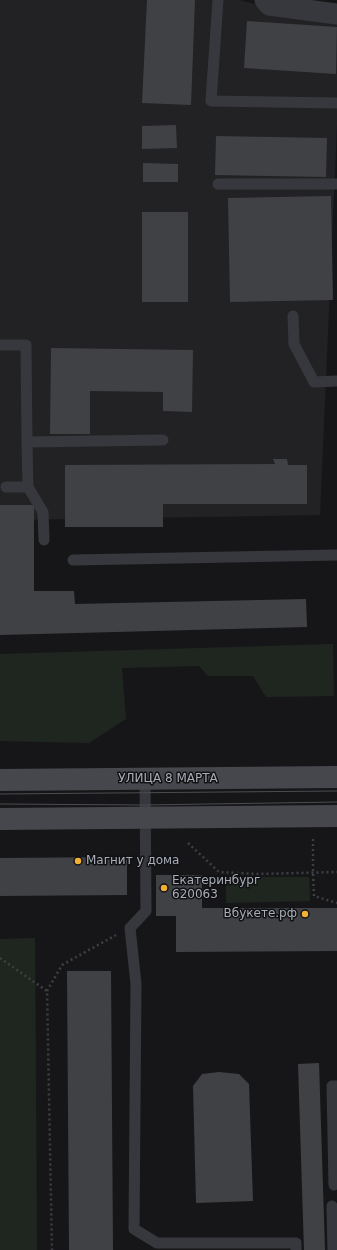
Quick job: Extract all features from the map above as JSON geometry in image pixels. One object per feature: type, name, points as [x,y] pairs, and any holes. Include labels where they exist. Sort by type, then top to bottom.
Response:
[{"type":"main road","name":"УЛИЦА 8 МАРТА","points":[[0,780],[337,777]]},
{"type":"main road","points":[[0,819],[337,816]]},
{"type":"street","points":[[265,0],[269,6],[337,14]]},
{"type":"lane","points":[[218,0],[211,101],[337,103]]},
{"type":"lane","points":[[218,184],[337,184]]},
{"type":"lane","points":[[293,316],[294,344],[314,382],[337,381]]},
{"type":"lane","points":[[0,345],[26,345],[26,442],[28,487],[43,512],[44,540]]},
{"type":"lane","points":[[26,442],[163,440]]},
{"type":"lane","points":[[6,487],[28,487]]},
{"type":"lane","points":[[73,560],[337,555]]},
{"type":"lane","points":[[145,779],[146,911],[130,928],[136,984],[134,1229],[157,1243],[296,1243],[296,1250]]},
{"type":"lane","points":[[334,1185],[332,1086],[337,1086]]},
{"type":"lane","points":[[332,1206],[333,1250]]},
{"type":"path","points":[[313,839],[314,896],[337,903]]},
{"type":"path","points":[[188,843],[219,872],[258,874],[337,872]]},
{"type":"path","points":[[52,1250],[48,991],[62,965],[130,928]]},
{"type":"path","points":[[0,958],[48,991]]},
{"type":"shaded area","points":[[0,0],[241,0],[337,23],[337,126],[320,515],[14,520],[0,616]]},
{"type":"shaded area","points":[[333,644],[334,696],[266,697],[253,676],[208,676],[199,666],[122,668],[126,719],[89,743],[0,741],[0,654]]},
{"type":"shaded area","points":[[226,877],[309,877],[310,901],[226,903]]},
{"type":"shaded area","points":[[35,938],[37,1250],[0,1250],[0,939]]},
{"type":"building","points":[[147,0],[195,0],[191,105],[142,103]]},
{"type":"building","points":[[247,21],[337,27],[336,74],[244,68]]},
{"type":"building","points":[[176,125],[177,148],[142,149],[142,126]]},
{"type":"building","points":[[216,136],[327,138],[326,177],[215,175]]},
{"type":"building","points":[[143,163],[178,164],[178,182],[143,182]]},
{"type":"building","points":[[331,196],[333,300],[230,302],[228,198]]},
{"type":"building","points":[[142,212],[188,212],[188,302],[142,302]]},
{"type":"building","points":[[51,348],[193,350],[192,412],[163,411],[163,392],[90,391],[90,434],[50,434]]},
{"type":"building","points":[[273,459],[287,459],[288,465],[307,465],[307,504],[163,504],[163,527],[65,527],[65,465],[275,464]]},
{"type":"building","points":[[0,505],[34,505],[34,591],[74,591],[75,604],[306,599],[307,627],[0,635]]},
{"type":"building","points":[[127,857],[127,895],[0,896],[0,858]]},
{"type":"building","points":[[156,875],[202,875],[202,908],[337,908],[337,951],[176,952],[176,916],[156,916]]},
{"type":"building","points":[[67,971],[111,971],[113,1250],[69,1250]]},
{"type":"building","points":[[319,1063],[325,1250],[304,1250],[298,1064]]},
{"type":"building","points":[[219,1072],[239,1074],[249,1084],[253,1201],[196,1203],[193,1086],[202,1074]]},
{"type":"tram line","points":[[0,794],[337,791]]},
{"type":"tram line","points":[[0,804],[145,805],[337,802]]},
{"type":"place","name":"Магнит у дома","points":[[78,861]]},
{"type":"place","name":"Екатеринбург 620063","points":[[164,888]]},
{"type":"place","name":"Вбукете.рф","points":[[305,914]]}]
